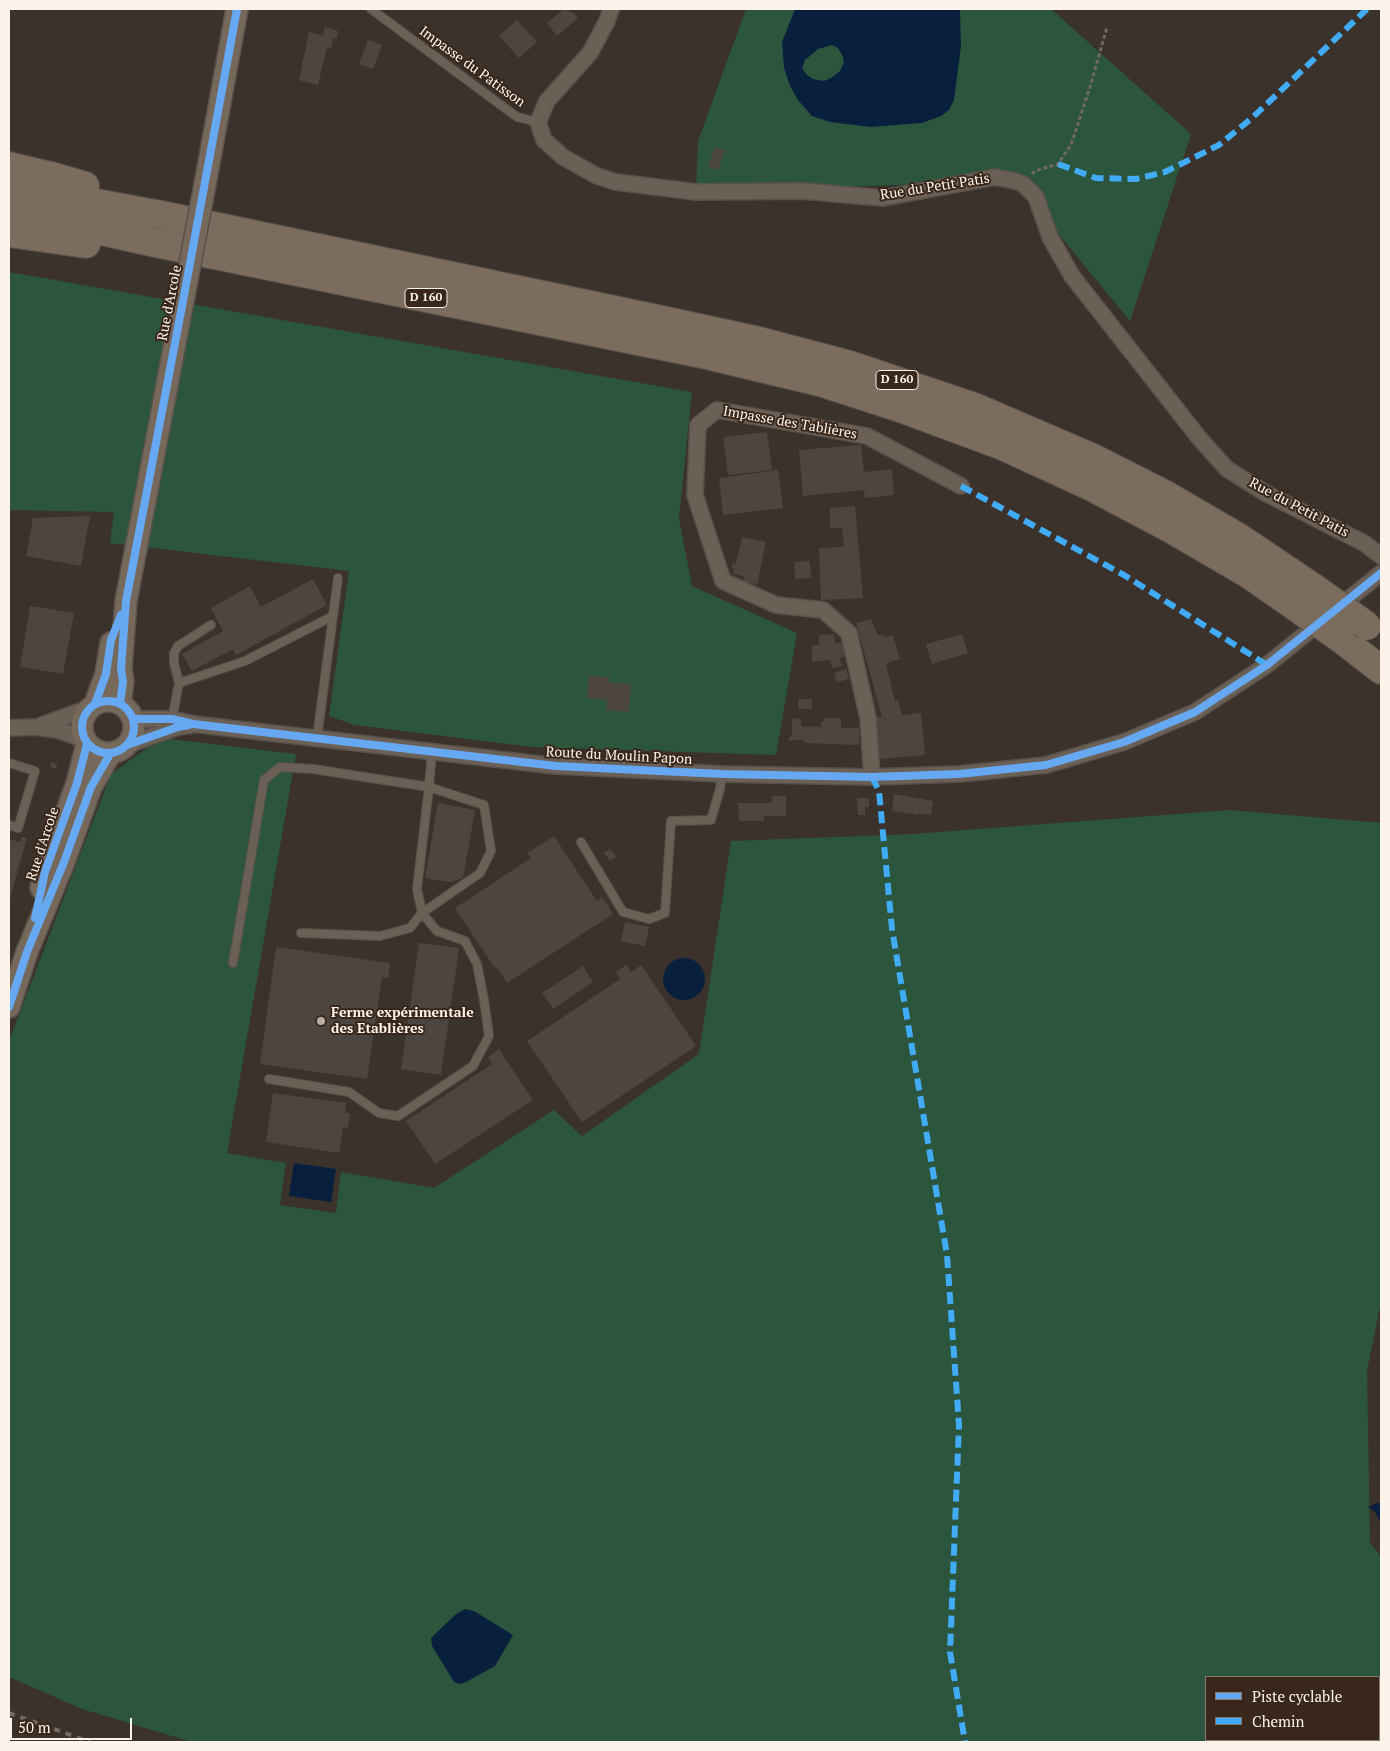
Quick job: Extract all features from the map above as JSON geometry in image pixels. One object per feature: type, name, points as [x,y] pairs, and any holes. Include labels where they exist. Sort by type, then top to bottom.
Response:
[{"type":"highway","name":"D 160","points":[[9,166],[51,176],[131,200],[161,215]]},
{"type":"highway","name":"D 160","points":[[9,187],[161,215],[759,341],[860,368],[977,408],[1090,457],[1166,495],[1238,537],[1374,631]]},
{"type":"highway","name":"D 160","points":[[9,210],[151,242],[702,354],[823,383],[904,409],[1003,446],[1090,486],[1182,535],[1250,575],[1340,638],[1381,670]]},
{"type":"highway","points":[[9,233],[111,248],[151,242]]},
{"type":"main road","name":"Rue d'Arcole","points":[[127,712],[121,669],[126,601],[206,179],[236,9]]},
{"type":"main road","name":"Rue d'Arcole","points":[[92,706],[106,674],[111,640],[126,601]]},
{"type":"main road","points":[[104,701],[112,701],[127,712],[134,728],[132,738],[119,750],[102,753],[94,750],[86,742],[82,732],[82,724],[84,715],[92,706],[104,701]]},
{"type":"main road","name":"Rue d'Arcole","points":[[27,952],[44,872],[77,783],[86,742]]},
{"type":"main road","name":"Rue d'Arcole","points":[[9,1007],[27,952],[64,862],[91,788],[119,750]]},
{"type":"street","points":[[538,122],[547,102],[590,53],[607,21],[611,9]]},
{"type":"street","name":"Rue du Petit Patis","points":[[538,122],[544,140],[563,157],[597,176],[616,182],[696,192],[803,191],[883,198],[995,177],[1015,180],[1023,184],[1036,197],[1050,237],[1072,276],[1200,439],[1227,469],[1267,494],[1364,543],[1381,556]]},
{"type":"street","name":"Impasse des Tablières","points":[[872,777],[868,718],[849,633],[823,610],[776,605],[723,581],[695,495],[698,425],[717,410],[867,436],[961,486]]},
{"type":"street","name":"Route du Moulin Papon","points":[[127,712],[193,724],[556,766],[722,774],[872,777],[959,774],[1046,765],[1124,742],[1195,712],[1267,665],[1381,573]]},
{"type":"street","points":[[36,727],[92,706]]},
{"type":"street","name":"Route du Moulin Papon","points":[[119,750],[178,727],[193,724]]},
{"type":"street","points":[[9,728],[36,727],[58,730],[86,742]]},
{"type":"lane","name":"Impasse du Patisson","points":[[371,9],[517,117],[538,122]]},
{"type":"lane","points":[[317,738],[338,578]]},
{"type":"lane","points":[[179,683],[245,661],[333,616]]},
{"type":"lane","points":[[172,719],[179,683],[174,653],[178,646],[212,625]]},
{"type":"lane","points":[[268,1079],[349,1092],[379,1113],[398,1116],[473,1066],[489,1036],[477,964],[465,941],[437,931],[422,913],[417,889],[432,751]]},
{"type":"lane","points":[[9,763],[35,771],[18,828],[9,825]]},
{"type":"lane","points":[[233,963],[264,780],[280,767],[313,768],[429,787],[484,805],[491,851],[480,873],[422,913],[410,928],[380,936],[300,933]]},
{"type":"lane","points":[[581,842],[622,912],[649,919],[665,913],[671,821],[711,820],[720,789],[722,774]]},
{"type":"path","points":[[1023,184],[1035,171],[1058,164],[1071,145],[1107,27]]},
{"type":"green space","points":[[746,9],[1051,9],[1191,134],[1130,321],[1015,181],[696,192],[698,141]]},
{"type":"green space","points":[[9,272],[692,392],[679,518],[692,586],[797,633],[776,755],[533,747],[354,725],[329,716],[349,571],[110,543],[114,512],[9,510]]},
{"type":"green space","points":[[161,738],[296,754],[227,1153],[286,1163],[280,1205],[336,1213],[341,1172],[434,1188],[554,1110],[582,1136],[699,1054],[731,841],[913,834],[1230,810],[1381,823],[1381,1301],[1367,1371],[1370,1543],[1381,1557],[1381,1721],[1380,1676],[1205,1676],[1205,1741],[1302,1741],[192,1742],[82,1709],[9,1677],[9,1041],[111,774]]},
{"type":"green space","points":[[1380,1724],[1381,1742],[1319,1742],[1380,1741]]},
{"type":"water","points":[[795,9],[960,9],[961,46],[954,100],[949,110],[941,116],[922,123],[870,127],[830,122],[812,116],[798,100],[790,86],[784,68],[782,42]],"holes":[[[832,45],[838,48],[844,62],[840,71],[831,78],[824,81],[813,79],[802,68],[805,60],[818,49]]]},
{"type":"water","points":[[684,958],[692,960],[701,968],[705,979],[703,987],[695,996],[684,1000],[676,998],[667,990],[663,979],[665,971],[673,962]]},
{"type":"water","points":[[294,1163],[336,1169],[331,1202],[289,1196]]},
{"type":"water","points":[[1381,1486],[1381,1522],[1374,1511],[1368,1507],[1380,1502]]},
{"type":"water","points":[[465,1609],[474,1611],[513,1635],[495,1666],[460,1684],[454,1682],[432,1646],[431,1638],[456,1614]]},
{"type":"building","points":[[564,9],[573,13],[578,18],[557,36],[547,23]]},
{"type":"building","points":[[517,20],[537,42],[519,58],[499,36]]},
{"type":"building","points":[[325,27],[338,31],[337,39],[333,38],[331,48],[327,47],[318,85],[299,80],[309,32],[323,36]]},
{"type":"building","points":[[368,40],[382,45],[373,69],[359,64]]},
{"type":"building","points":[[715,147],[725,150],[718,170],[708,167]]},
{"type":"building","points":[[767,432],[772,470],[728,475],[723,437]]},
{"type":"building","points":[[861,445],[864,472],[892,469],[894,495],[865,498],[864,490],[803,496],[799,450]]},
{"type":"building","points":[[778,470],[783,508],[723,515],[719,478]]},
{"type":"building","points":[[855,506],[863,598],[821,600],[819,548],[844,547],[842,528],[830,528],[830,508]]},
{"type":"building","points":[[90,516],[81,566],[26,556],[33,518]]},
{"type":"building","points":[[742,537],[766,542],[757,585],[743,582],[744,576],[733,574],[735,568],[732,568],[733,563],[736,564]]},
{"type":"building","points":[[810,561],[811,578],[795,579],[794,562]]},
{"type":"building","points":[[313,579],[327,605],[236,655],[233,649],[192,671],[182,654],[223,631],[211,608],[250,586],[261,607]]},
{"type":"building","points":[[30,606],[74,613],[63,674],[20,667]]},
{"type":"building","points":[[871,619],[878,635],[883,634],[884,637],[893,635],[900,659],[886,665],[895,701],[898,700],[902,715],[921,713],[925,755],[879,759],[875,717],[882,717],[856,623]]},
{"type":"building","points":[[834,634],[835,644],[842,642],[846,656],[839,658],[842,666],[832,668],[830,660],[812,662],[812,645],[819,645],[819,635]]},
{"type":"building","points":[[962,634],[968,653],[932,664],[926,644]]},
{"type":"building","points":[[846,669],[849,679],[837,682],[834,673]]},
{"type":"building","points":[[589,676],[609,677],[609,682],[631,684],[629,712],[606,710],[607,700],[587,698]]},
{"type":"building","points":[[798,699],[812,699],[812,709],[798,709]]},
{"type":"building","points":[[792,718],[801,719],[801,726],[821,727],[821,721],[824,721],[824,718],[841,718],[841,728],[859,728],[859,745],[804,743],[804,740],[790,741],[789,737],[792,736]]},
{"type":"building","points":[[51,762],[57,764],[56,769],[50,767]]},
{"type":"building","points":[[894,794],[933,801],[931,815],[892,811]]},
{"type":"building","points":[[772,796],[786,796],[786,816],[764,816],[764,821],[739,821],[738,803],[771,803]]},
{"type":"building","points":[[857,798],[869,798],[869,807],[865,807],[865,815],[858,815]]},
{"type":"building","points":[[438,803],[475,810],[463,878],[450,882],[425,878]]},
{"type":"building","points":[[554,836],[597,901],[602,897],[613,914],[507,983],[496,966],[494,967],[455,908],[531,858],[527,853]]},
{"type":"building","points":[[22,837],[27,838],[9,902],[9,839],[20,842]]},
{"type":"building","points":[[610,849],[616,857],[610,861],[604,853]]},
{"type":"building","points":[[625,922],[649,927],[645,946],[621,941]]},
{"type":"building","points":[[419,943],[459,948],[441,1075],[401,1069]]},
{"type":"building","name":"Ferme expérimentale des Etablières","points":[[276,947],[390,963],[388,978],[382,977],[367,1079],[260,1064]]},
{"type":"building","points":[[626,965],[631,972],[641,965],[696,1046],[582,1122],[527,1041],[620,979],[616,972]]},
{"type":"building","points":[[583,966],[593,982],[553,1009],[542,993]]},
{"type":"building","points":[[499,1049],[533,1100],[435,1164],[406,1121],[492,1064],[488,1057]]},
{"type":"building","points":[[273,1093],[346,1103],[345,1113],[350,1113],[348,1128],[343,1127],[339,1153],[266,1142]]},
{"type":"railway","points":[[9,1713],[90,1742]]},
{"type":"marked path","points":[[1058,164],[1096,178],[1136,179],[1165,172],[1219,145],[1252,118],[1367,9]]},
{"type":"marked path","points":[[961,486],[1124,575],[1267,665]]},
{"type":"marked path","points":[[872,777],[879,791],[892,929],[947,1255],[959,1425],[950,1652],[965,1742]]},
{"type":"cycle path","points":[[120,704],[123,681],[121,669],[126,601],[237,9]]},
{"type":"cycle path","points":[[133,719],[172,719],[193,724],[556,766],[722,774],[872,777],[959,774],[1046,765],[1124,742],[1195,712],[1267,665],[1381,573]]},
{"type":"cycle path","points":[[95,704],[106,674],[111,640],[121,615]]},
{"type":"cycle path","points":[[103,701],[113,701],[127,708],[134,722],[134,727],[134,732],[127,746],[113,753],[103,753],[93,749],[86,742],[82,732],[82,722],[86,712],[93,705],[103,701]]},
{"type":"cycle path","points":[[127,745],[189,725]]},
{"type":"cycle path","points":[[35,918],[45,872],[77,783],[87,744]]},
{"type":"cycle path","points":[[9,1007],[27,952],[64,862],[91,787],[110,754]]},
{"type":"place","name":"Ferme expérimentale des Etablières","points":[[321,1021]]}]
